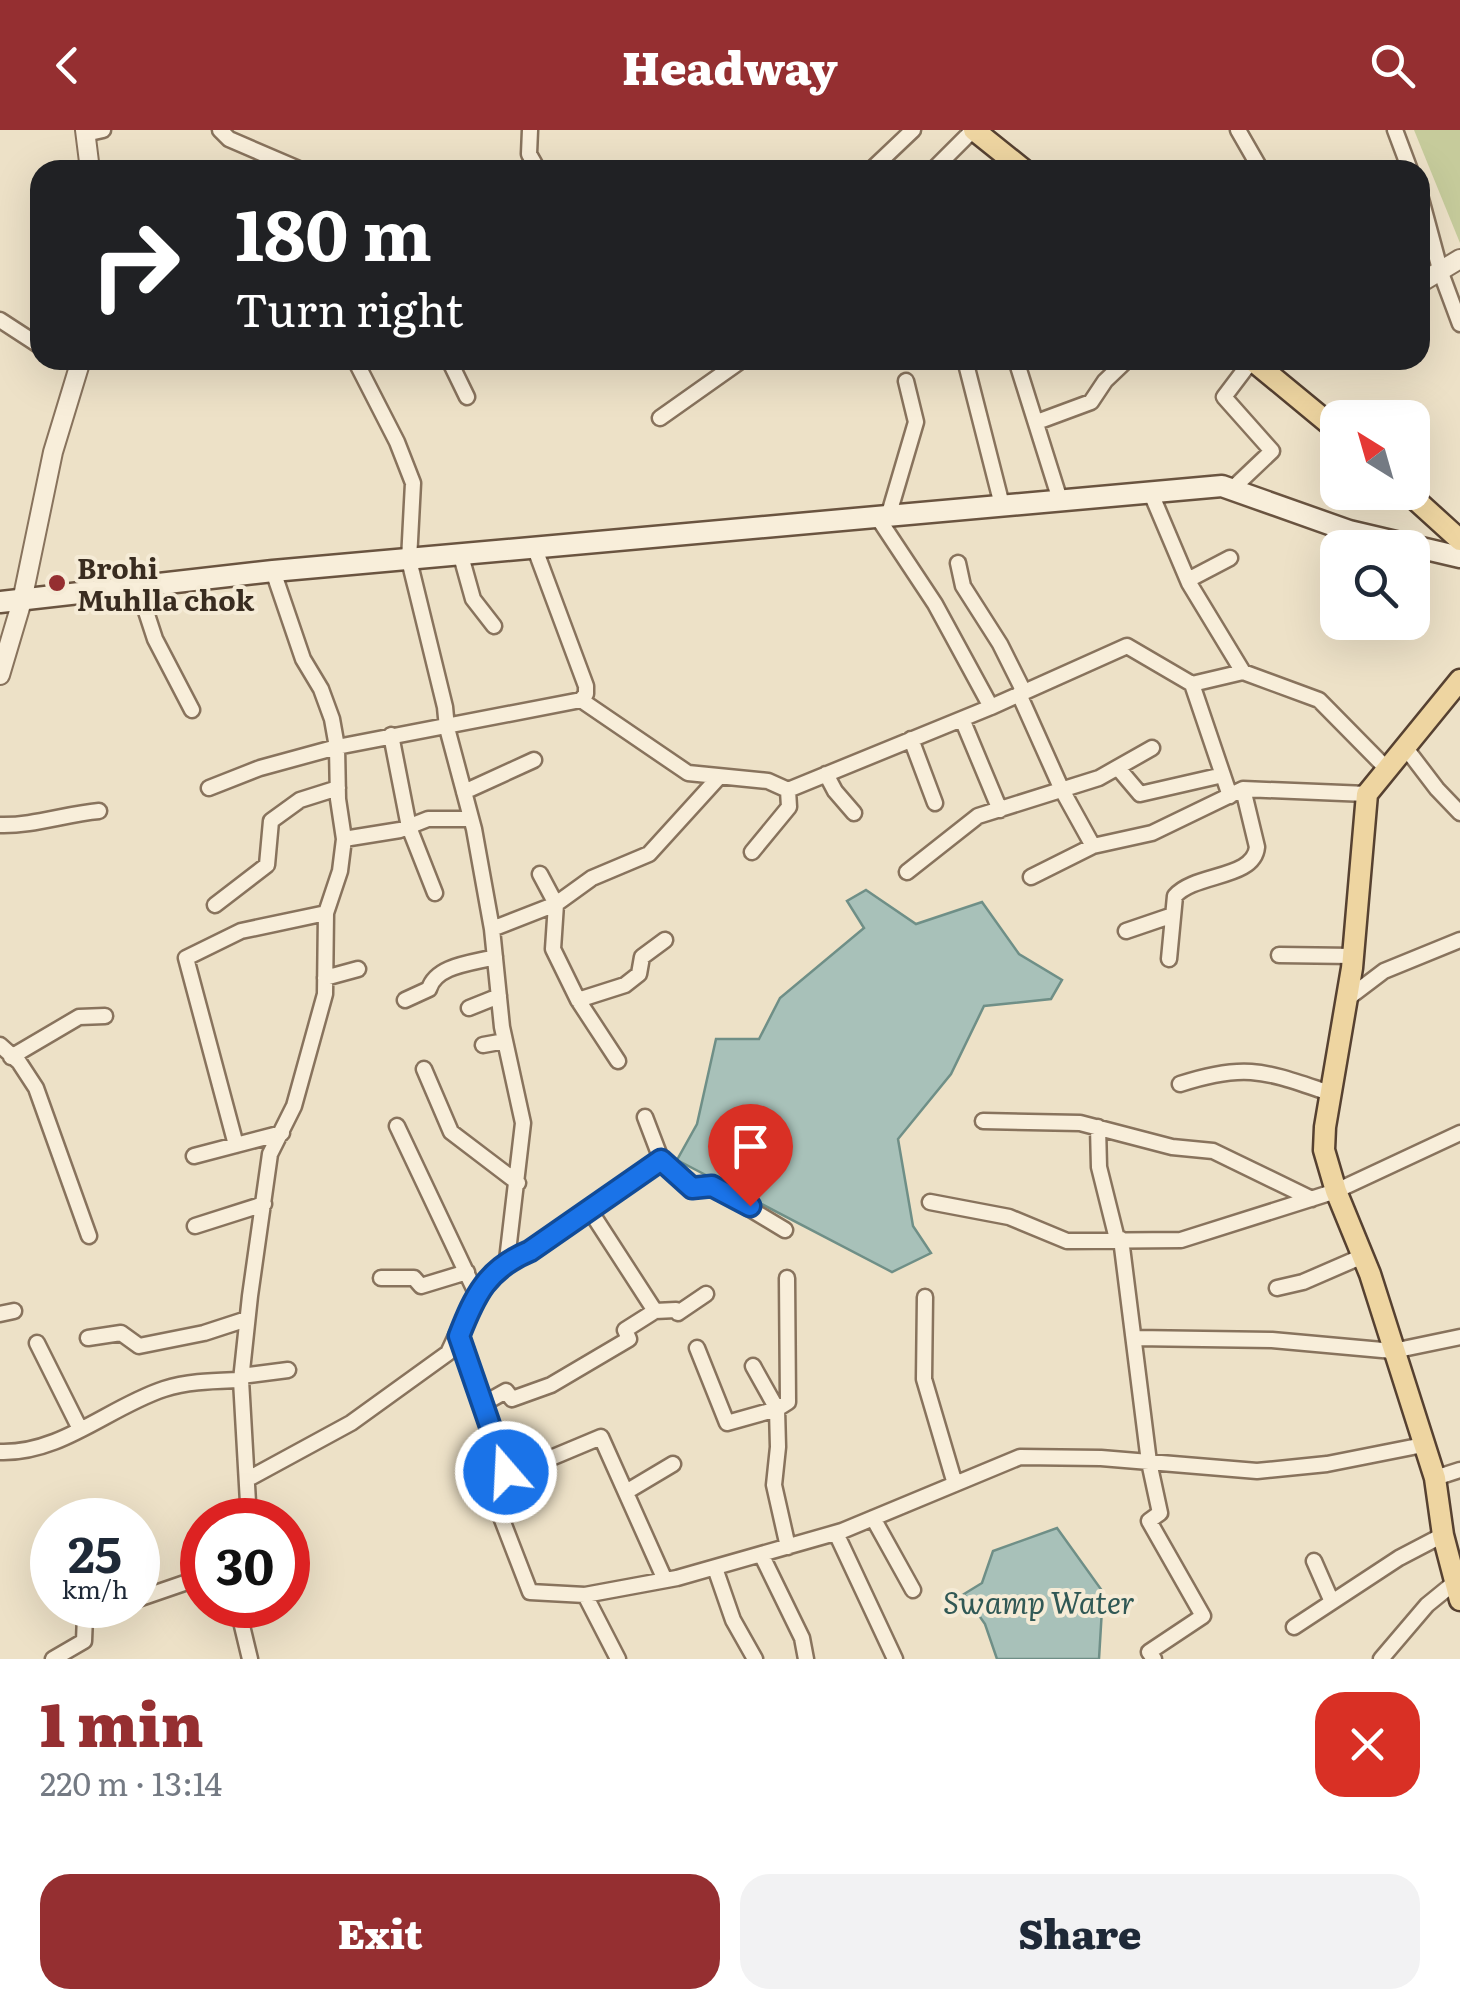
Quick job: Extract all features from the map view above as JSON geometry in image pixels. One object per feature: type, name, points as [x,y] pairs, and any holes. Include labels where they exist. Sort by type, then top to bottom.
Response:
[{"type":"main road","points":[[973,130],[1004,160]]},
{"type":"main road","points":[[1264,370],[1320,417]]},
{"type":"main road","points":[[0,602],[273,571],[1222,486],[1349,532],[1460,556]]},
{"type":"main road","points":[[1427,510],[1460,540]]},
{"type":"main road","points":[[1457,1591],[1451,1543],[1435,1478],[1324,1150],[1353,956],[1367,794],[1460,680]]},
{"type":"street","points":[[220,130],[229,139],[278,160]]},
{"type":"street","points":[[530,130],[532,160]]},
{"type":"street","points":[[881,160],[913,130]]},
{"type":"street","points":[[942,160],[973,130]]},
{"type":"street","points":[[1238,130],[1255,160]]},
{"type":"street","points":[[1395,130],[1406,160]]},
{"type":"street","points":[[90,160],[91,131]]},
{"type":"street","points":[[1430,232],[1460,324]]},
{"type":"street","points":[[1430,278],[1460,259]]},
{"type":"street","points":[[0,320],[30,340]]},
{"type":"street","points":[[0,675],[22,601],[74,370]]},
{"type":"street","points":[[360,370],[413,483],[409,560],[446,706],[447,728],[471,819],[492,929],[506,1041],[523,1123],[507,1260]]},
{"type":"street","points":[[454,370],[468,397]]},
{"type":"street","points":[[660,418],[723,370]]},
{"type":"street","points":[[968,370],[1002,505]]},
{"type":"street","points":[[1019,370],[1060,500]]},
{"type":"street","points":[[1037,422],[1091,402],[1117,370]]},
{"type":"street","points":[[1232,490],[1272,452],[1224,397],[1244,370]]},
{"type":"street","points":[[906,381],[916,422],[883,517],[992,707]]},
{"type":"street","points":[[1150,491],[1188,580],[1243,672]]},
{"type":"street","points":[[209,788],[260,768],[338,747],[581,700],[586,686],[536,549]]},
{"type":"street","points":[[461,556],[473,598],[494,626]]},
{"type":"street","points":[[1188,580],[1230,558]]},
{"type":"street","points":[[958,563],[963,586],[1000,644],[1062,790],[1093,846]]},
{"type":"street","points":[[248,1498],[243,1461],[241,1378],[270,1154],[282,1133],[304,1072],[325,994],[326,913],[340,871],[344,839],[338,747],[332,719],[321,689],[302,659],[273,571]]},
{"type":"street","points":[[138,588],[155,639],[192,710]]},
{"type":"street","points":[[581,700],[688,772],[768,781],[788,790],[992,707],[1127,646],[1192,684],[1223,775],[1237,792],[1256,856],[1250,865],[1181,889],[1175,896],[1169,959]]},
{"type":"street","points":[[1192,684],[1243,672],[1319,700],[1387,769]]},
{"type":"street","points":[[962,719],[1000,810]]},
{"type":"street","points":[[391,735],[409,827],[435,893]]},
{"type":"street","points":[[910,739],[935,802]]},
{"type":"street","points":[[1405,747],[1460,813]]},
{"type":"street","points":[[907,872],[963,826],[1118,768],[1152,748]]},
{"type":"street","points":[[464,792],[534,760]]},
{"type":"street","points":[[1118,768],[1140,794],[1223,775]]},
{"type":"street","points":[[826,774],[854,813]]},
{"type":"street","points":[[492,929],[556,904],[592,878],[648,854],[719,777]]},
{"type":"street","points":[[214,905],[267,865],[272,821],[300,800],[338,788]]},
{"type":"street","points":[[752,852],[790,807],[788,790]]},
{"type":"street","points":[[1031,877],[1093,846],[1152,833],[1237,792],[1367,794]]},
{"type":"street","points":[[0,825],[22,826],[99,811]]},
{"type":"street","points":[[344,839],[428,820],[471,819]]},
{"type":"street","points":[[540,874],[556,904],[553,949],[578,1000],[618,1061]]},
{"type":"street","points":[[236,1145],[186,958],[241,932],[326,913]]},
{"type":"street","points":[[1126,932],[1173,915]]},
{"type":"street","points":[[578,1000],[624,985],[639,974],[642,957],[665,940]]},
{"type":"street","points":[[1346,998],[1384,971],[1460,940]]},
{"type":"street","points":[[1279,955],[1353,956]]},
{"type":"street","points":[[405,1000],[428,989],[443,971],[495,956]]},
{"type":"street","points":[[326,978],[358,968]]},
{"type":"street","points":[[470,1008],[499,996]]},
{"type":"street","points":[[11,1058],[79,1017],[105,1016]]},
{"type":"street","points":[[483,1044],[506,1041]]},
{"type":"street","points":[[0,1045],[19,1062],[36,1088],[89,1236]]},
{"type":"street","points":[[424,1069],[452,1132],[518,1183]]},
{"type":"street","points":[[1180,1084],[1219,1071],[1264,1071],[1330,1093]]},
{"type":"street","points":[[645,1117],[661,1160],[692,1188],[712,1186],[785,1230]]},
{"type":"street","points":[[983,1121],[1080,1123],[1172,1147],[1212,1151],[1312,1199]]},
{"type":"street","points":[[396,1126],[476,1292]]},
{"type":"street","points":[[1098,1127],[1099,1166],[1119,1239],[1135,1338],[1148,1462],[1160,1513],[1150,1521],[1204,1616],[1149,1652],[1154,1659]]},
{"type":"street","points":[[194,1156],[282,1133]]},
{"type":"street","points":[[930,1202],[1009,1217],[1068,1241],[1182,1240],[1336,1191],[1460,1133]]},
{"type":"street","points":[[248,1479],[351,1422],[448,1353],[476,1292],[507,1260],[530,1251],[661,1160]]},
{"type":"street","points":[[195,1226],[264,1204]]},
{"type":"street","points":[[589,1209],[655,1311]]},
{"type":"street","points":[[1277,1288],[1303,1282],[1363,1256]]},
{"type":"street","points":[[381,1278],[414,1278],[421,1286],[466,1272]]},
{"type":"street","points":[[696,1348],[727,1423],[777,1409],[788,1402],[788,1278]]},
{"type":"street","points":[[482,1404],[506,1391],[512,1398],[551,1386],[629,1338],[625,1330],[655,1311],[678,1313],[706,1294]]},
{"type":"street","points":[[925,1297],[924,1379],[956,1484]]},
{"type":"street","points":[[88,1338],[121,1333],[140,1346],[204,1333],[247,1319]]},
{"type":"street","points":[[459,1336],[506,1472]]},
{"type":"street","points":[[1135,1338],[1272,1340],[1393,1351],[1460,1337]]},
{"type":"street","points":[[37,1344],[80,1430]]},
{"type":"street","points":[[753,1366],[777,1409],[774,1486],[788,1546]]},
{"type":"street","points":[[0,1452],[31,1450],[164,1389],[288,1370]]},
{"type":"street","points":[[665,1580],[601,1436],[515,1473],[506,1472],[489,1486],[530,1592],[585,1595],[665,1580],[715,1568],[836,1533],[1020,1457],[1148,1462],[1257,1472],[1327,1464],[1424,1445]]},
{"type":"street","points":[[626,1492],[673,1464]]},
{"type":"street","points":[[1435,1478],[1460,1470]]},
{"type":"street","points":[[873,1518],[913,1590]]},
{"type":"street","points":[[836,1533],[895,1659]]},
{"type":"street","points":[[1294,1627],[1398,1558],[1451,1543]]},
{"type":"street","points":[[762,1554],[802,1638],[806,1659]]},
{"type":"street","points":[[1314,1560],[1332,1602]]},
{"type":"street","points":[[715,1568],[733,1620],[755,1659]]},
{"type":"street","points":[[1382,1659],[1428,1605],[1457,1591]]},
{"type":"street","points":[[585,1595],[618,1659]]},
{"type":"street","points":[[53,1659],[84,1642],[85,1628]]},
{"type":"street","points":[[243,1628],[250,1659]]},
{"type":"green space","points":[[1414,130],[1460,130],[1460,243],[1430,169],[1430,160],[1426,160]]},
{"type":"water","points":[[866,890],[916,924],[982,902],[1019,954],[1062,980],[1051,999],[984,1006],[951,1074],[898,1139],[913,1226],[931,1253],[892,1272],[677,1160],[697,1124],[716,1039],[759,1039],[780,998],[864,928],[847,901]]},
{"type":"water","name":"Swamp Water","points":[[1057,1528],[1103,1592],[1099,1659],[997,1659],[985,1624],[964,1594],[982,1583],[993,1551]]},
{"type":"place","name":"Brohi Muhlla chok","points":[[57,583]]},
{"type":"route","points":[[506,1472],[459,1336],[476,1292],[507,1260],[530,1251],[661,1160],[692,1188],[712,1186],[750,1206]]}]
